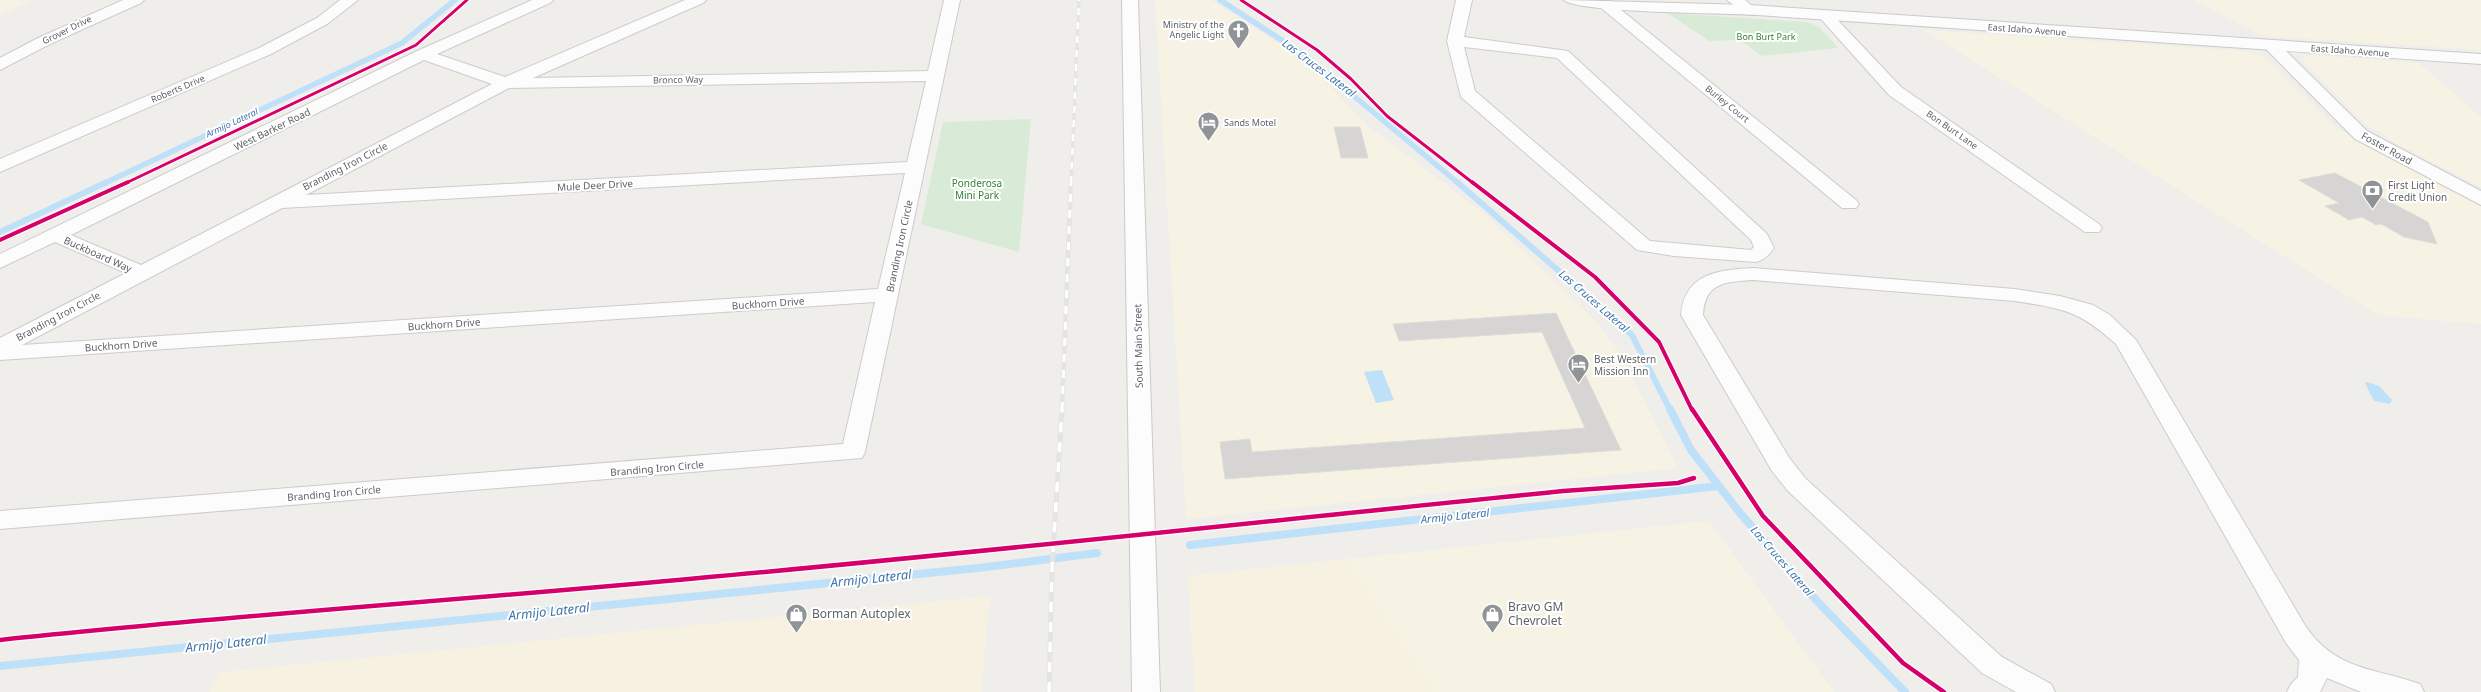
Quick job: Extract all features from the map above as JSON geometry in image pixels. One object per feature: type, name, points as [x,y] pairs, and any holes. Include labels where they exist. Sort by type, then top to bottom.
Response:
[{"type":"street","name":"Grover Drive","points":[[0,65],[50,38],[136,0]]},
{"type":"street","name":"Roberts Drive","points":[[0,166],[265,51],[322,21],[350,0]]},
{"type":"street","name":"West Barker Road","points":[[1,261],[423,54],[545,0]]},
{"type":"street","name":"Branding Iron Circle","points":[[0,347],[140,272],[506,83],[698,0]]},
{"type":"street","name":"Branding Iron Circle","points":[[0,520],[853,452],[889,295],[915,167],[937,76],[952,0]]},
{"type":"street","name":"South Main Street","points":[[1130,0],[1146,692]]},
{"type":"street","points":[[1455,41],[1562,54],[1760,238],[1764,248],[1756,256],[1674,250],[1644,246],[1466,93],[1455,41],[1464,0]]},
{"type":"street","name":"East Idaho Avenue","points":[[1572,0],[1605,4],[1749,10],[2481,59]]},
{"type":"street","points":[[1735,0],[1749,10]]},
{"type":"street","name":"Burley Court","points":[[1605,4],[1849,204]]},
{"type":"street","name":"Bon Burt Lane","points":[[1826,16],[1895,91],[2092,228]]},
{"type":"street","name":"Foster Road","points":[[2272,46],[2361,135],[2481,199]]},
{"type":"street","name":"Bronco Way","points":[[423,54],[506,83],[937,76]]},
{"type":"street","name":"Mule Deer Drive","points":[[276,202],[915,167]]},
{"type":"street","name":"Buckboard Way","points":[[55,235],[140,272]]},
{"type":"street","points":[[2042,692],[1992,664],[1797,485],[1781,465],[1692,316],[1691,303],[1698,292],[1709,281],[1726,275],[1753,274],[2015,295],[2060,302],[2085,310],[2102,320],[2126,340],[2296,635],[2313,656],[2340,670],[2400,691]]},
{"type":"street","name":"Buckhorn Drive","points":[[0,353],[889,295]]},
{"type":"street","points":[[2301,692],[2312,682],[2313,656]]},
{"type":"shaded area","points":[[0,0],[34,0],[0,15]]},
{"type":"shaded area","points":[[1155,0],[1211,0],[1308,63],[1368,126],[1488,217],[1599,325],[1621,355],[1678,468],[1186,519]]},
{"type":"shaded area","points":[[2193,0],[2481,0],[2481,50],[2263,36]]},
{"type":"shaded area","points":[[1924,30],[2244,51],[2266,58],[2337,129],[2481,207],[2481,324],[2378,315]]},
{"type":"shaded area","points":[[2313,55],[2418,63],[2481,117],[2481,187],[2394,142],[2366,124],[2304,62],[2302,58]]},
{"type":"shaded area","name":"Bravo GM Chevrolet","points":[[1709,521],[1834,692],[1195,692],[1188,576]]},
{"type":"green space","name":"Bon Burt Park","points":[[1667,13],[1807,22],[1819,27],[1838,48],[1762,56],[1740,40],[1709,41]]},
{"type":"green space","name":"Ponderosa Mini Park","points":[[1031,119],[1019,252],[921,224],[943,122]]},
{"type":"sand","points":[[1348,559],[1436,692],[1195,692],[1188,576]]},
{"type":"sand","name":"Borman Autoplex","points":[[990,596],[981,692],[209,692],[221,672]]},
{"type":"water","points":[[1382,370],[1394,400],[1376,403],[1364,372]]},
{"type":"water","points":[[2367,382],[2379,386],[2392,400],[2390,404],[2374,401],[2365,383]]},
{"type":"building","points":[[1334,127],[1360,127],[1368,158],[1341,158]]},
{"type":"building","name":"First Light Credit Union","points":[[2335,173],[2428,222],[2437,244],[2404,237],[2381,224],[2376,225],[2362,217],[2349,220],[2325,206],[2339,203],[2299,180]]},
{"type":"building","name":"Best Western Mission Inn","points":[[1556,313],[1621,450],[1225,479],[1220,442],[1250,439],[1252,452],[1585,428],[1542,332],[1399,341],[1393,324]]},
{"type":"waterway","name":"Armijo Lateral","points":[[105,183],[402,43],[455,0]]},
{"type":"waterway","name":"Las Cruces Lateral","points":[[1220,0],[1306,56],[1458,183]]},
{"type":"waterway","name":"Armijo Lateral","points":[[0,232],[107,182]]},
{"type":"waterway","name":"Las Cruces Lateral","points":[[1457,182],[1632,335],[1670,410]]},
{"type":"waterway","name":"Las Cruces Lateral","points":[[1670,409],[1691,450],[1719,486]]},
{"type":"waterway","name":"Armijo Lateral","points":[[1190,545],[1719,486]]},
{"type":"waterway","name":"Las Cruces Lateral","points":[[1719,486],[1740,513],[1816,600],[1905,692]]},
{"type":"waterway","name":"Armijo Lateral","points":[[0,666],[978,568],[1097,553]]},
{"type":"railway","points":[[1071,183],[1079,0]]},
{"type":"railway","points":[[1062,410],[1071,182]]},
{"type":"railway","points":[[1049,692],[1052,568],[1062,409]]},
{"type":"cycle path","points":[[0,240],[189,154],[416,45],[467,0]]},
{"type":"cycle path","points":[[1241,0],[1317,50],[1351,79],[1387,116],[1595,277],[1659,342],[1691,408],[1763,516],[1903,663],[1944,692]]},
{"type":"cycle path","points":[[0,640],[189,620],[402,605],[702,578],[1143,535],[1263,521],[1563,491],[1678,483],[1694,478]]},
{"type":"place","name":"Ministry of the Angelic Light","points":[[1239,50]]},
{"type":"place","name":"Sands Motel","points":[[1208,142]]},
{"type":"place","name":"First Light Credit Union","points":[[2372,210]]},
{"type":"place","name":"Best Western Mission Inn","points":[[1578,384]]},
{"type":"place","name":"Borman Autoplex","points":[[796,634]]},
{"type":"place","name":"Bravo GM Chevrolet","points":[[1492,634]]}]
